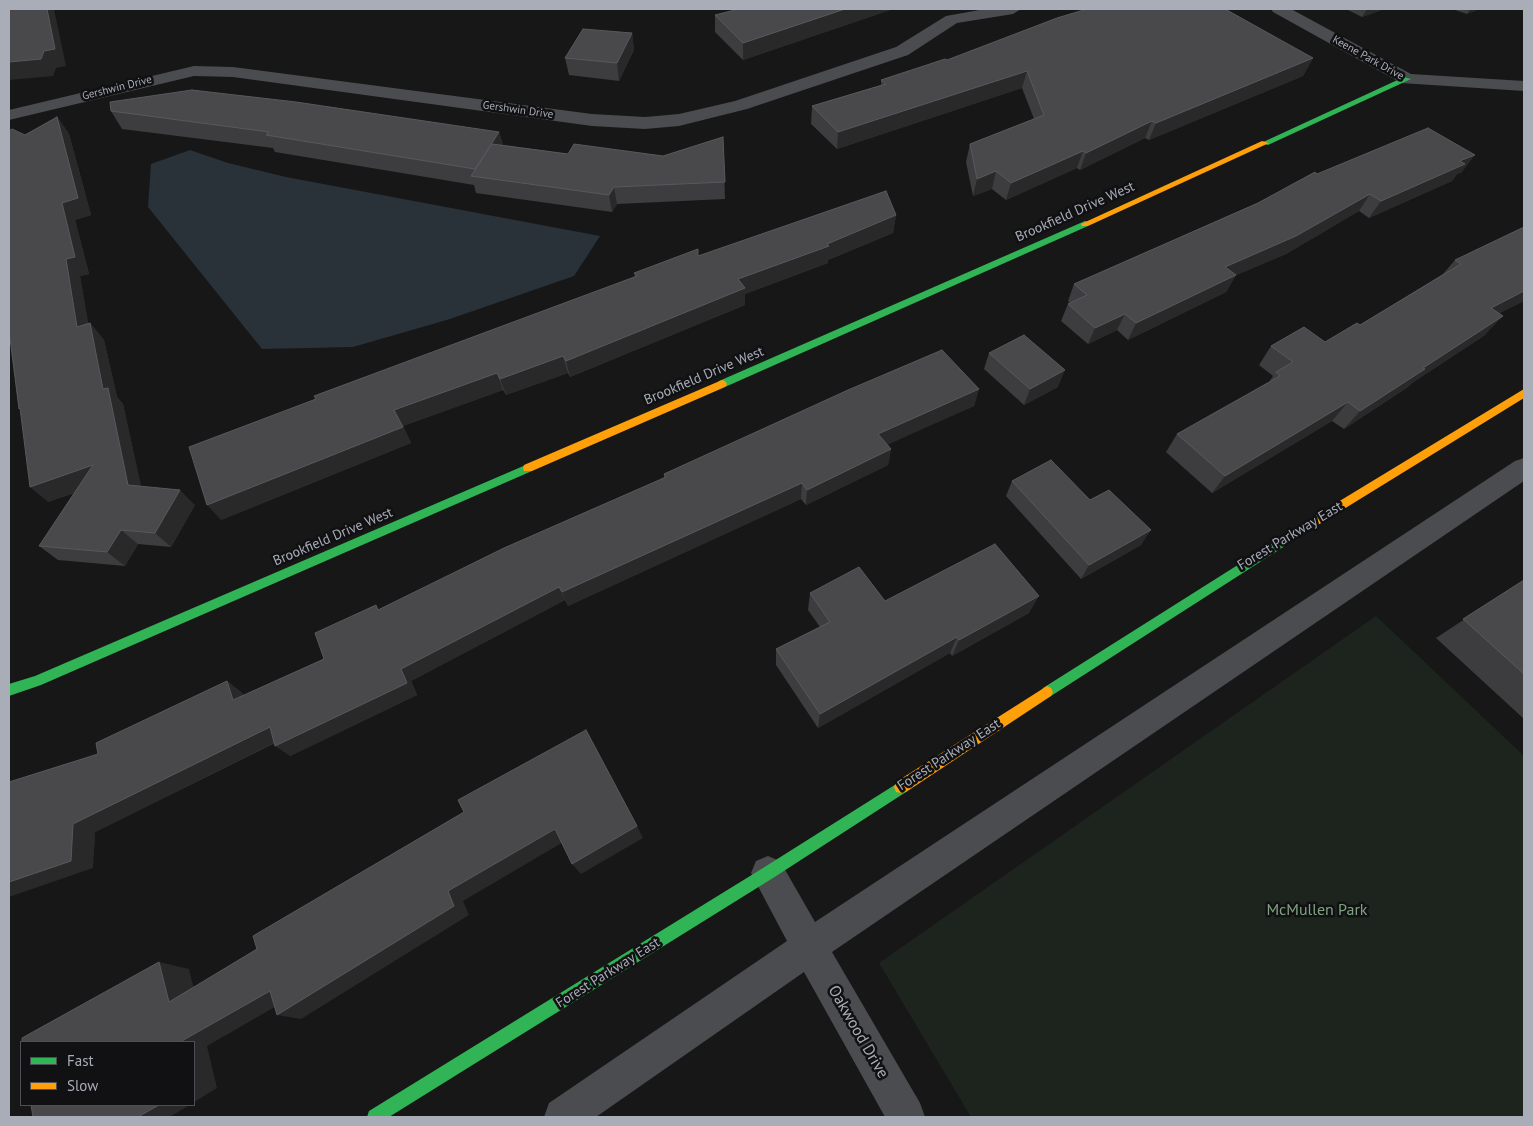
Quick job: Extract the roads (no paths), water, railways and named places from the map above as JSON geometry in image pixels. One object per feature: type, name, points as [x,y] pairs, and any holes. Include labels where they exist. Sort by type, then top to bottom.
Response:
[{"type":"street","name":"Gershwin Drive","points":[[9,115],[157,78],[194,72],[223,72],[592,120],[645,123],[670,120],[741,105],[902,51],[952,19],[1013,9]]},
{"type":"street","name":"Keene Park Drive","points":[[1279,9],[1407,79],[1524,86]]},
{"type":"street","name":"Brookfield Drive West","points":[[9,690],[46,677],[887,313],[1407,79]]},
{"type":"street","name":"Forest Parkway East","points":[[375,1117],[768,873],[1234,571],[1524,393]]},
{"type":"street","points":[[563,1117],[809,947],[1524,468]]},
{"type":"street","name":"Oakwood Drive","points":[[768,873],[906,1117]]},
{"type":"park label","name":"McMullen Park","points":[[1317,910]]}]
